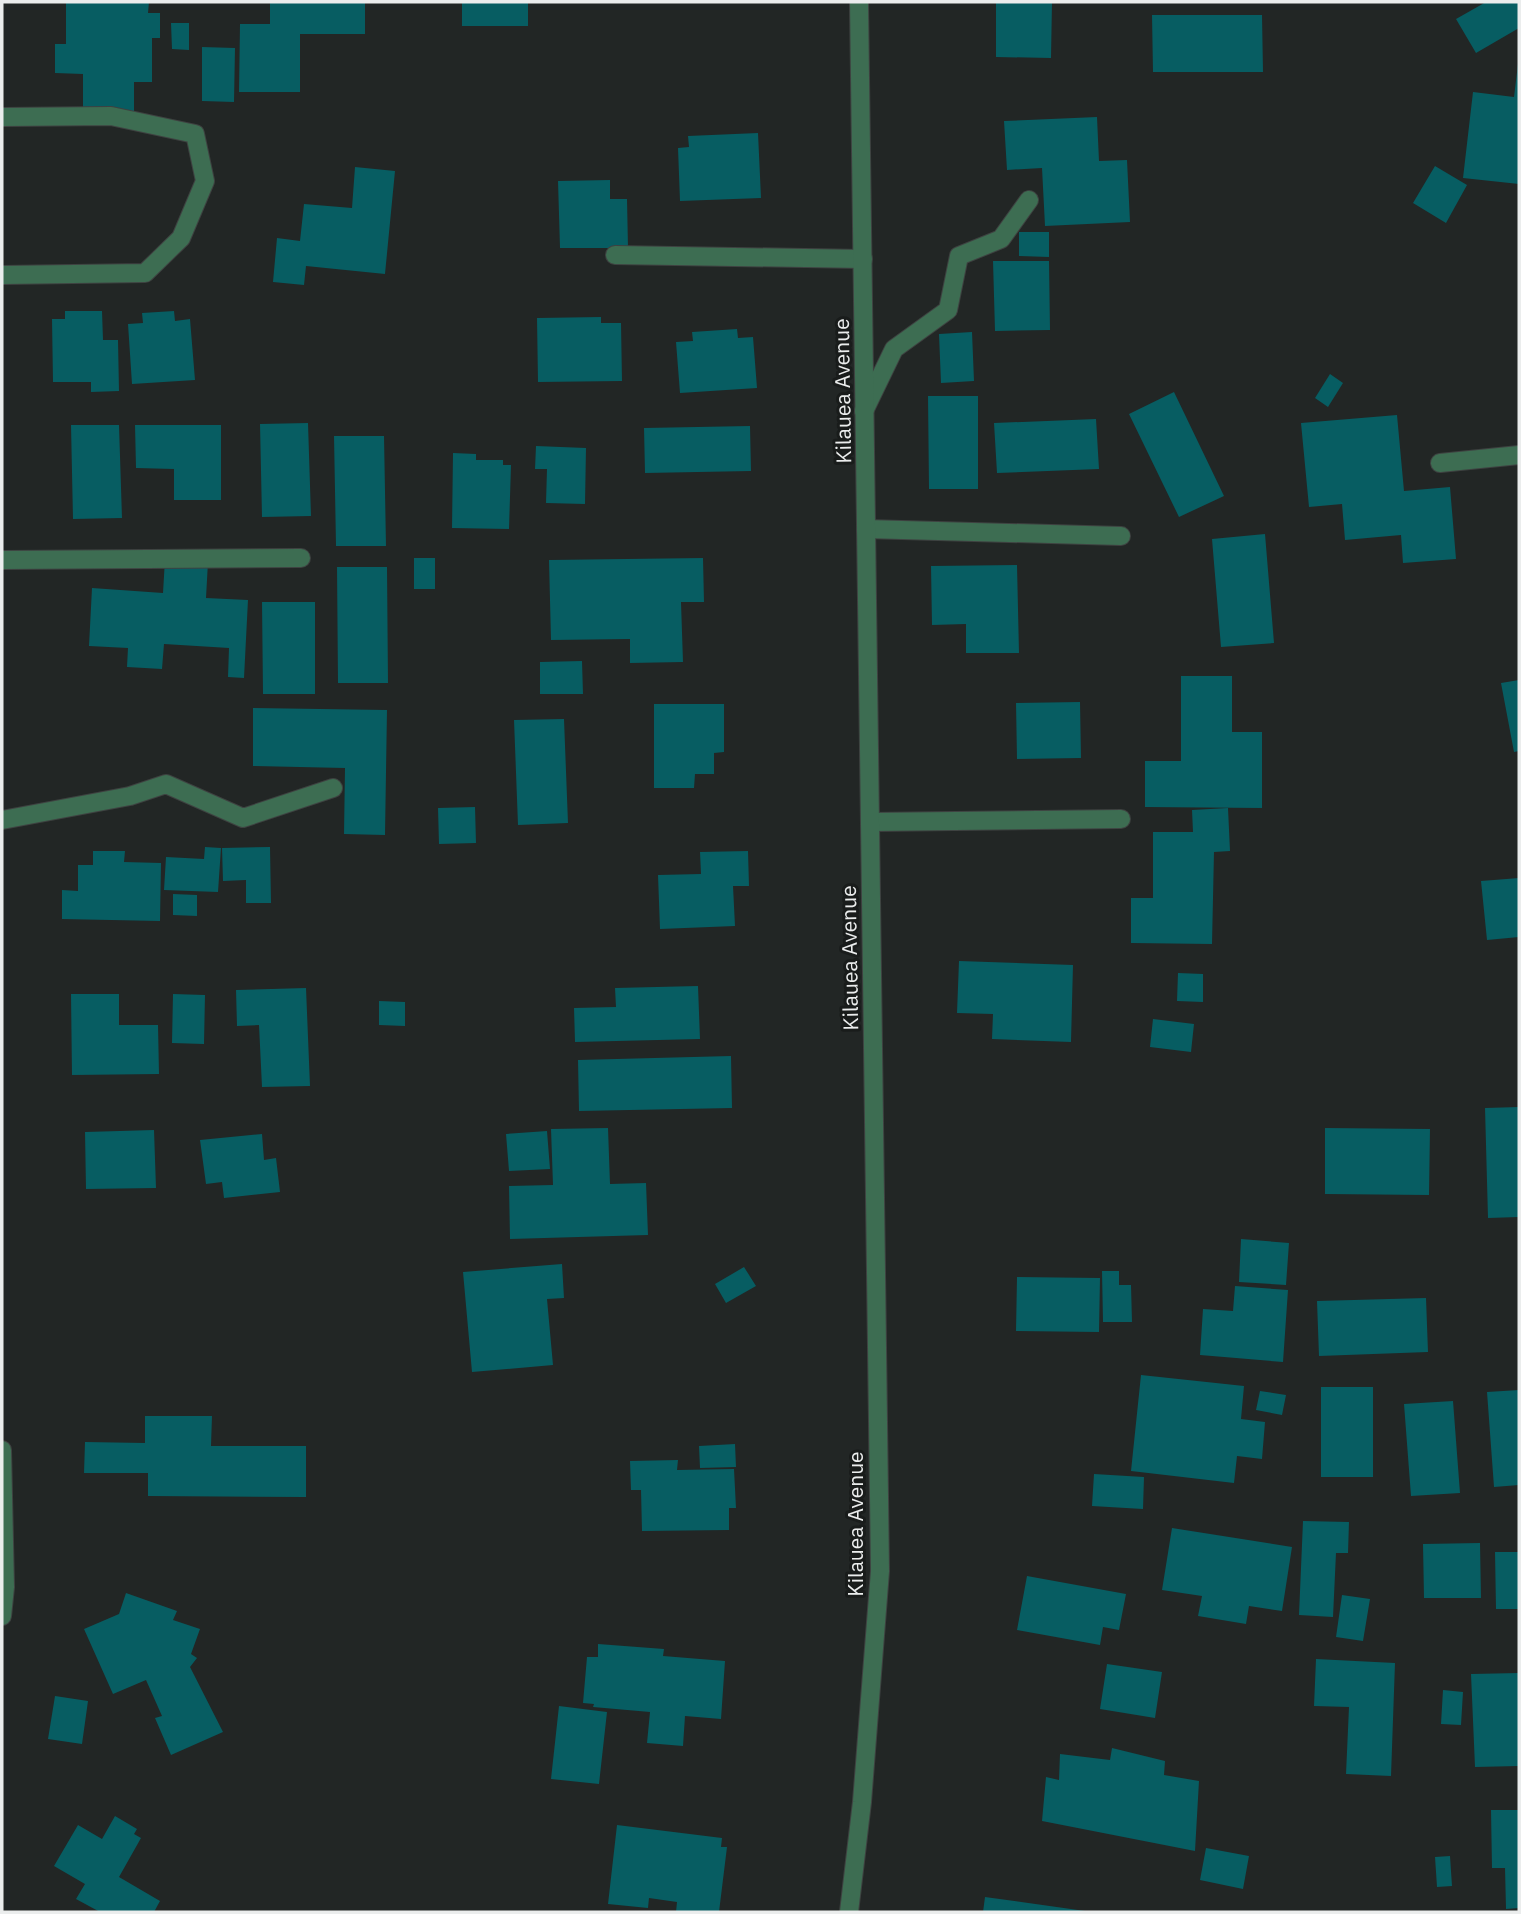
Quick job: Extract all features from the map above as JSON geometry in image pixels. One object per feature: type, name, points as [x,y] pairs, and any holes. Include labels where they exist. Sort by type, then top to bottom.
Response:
[{"type":"street","name":"Kilauea Avenue","points":[[849,1912],[862,1802],[880,1570],[859,2]]},
{"type":"street","points":[[2,117],[111,116],[195,134],[205,181],[181,238],[145,273],[2,275]]},
{"type":"street","points":[[864,411],[894,349],[948,310],[959,256],[1001,239],[1029,200]]},
{"type":"street","points":[[615,255],[863,258]]},
{"type":"street","points":[[1440,463],[1519,455]]},
{"type":"street","points":[[866,529],[1121,536]]},
{"type":"street","points":[[2,560],[301,558]]},
{"type":"street","points":[[2,820],[130,796],[166,784],[243,818],[333,788]]},
{"type":"street","points":[[870,821],[1121,819]]},
{"type":"street","points":[[2,1450],[5,1587],[2,1616]]},
{"type":"building","points":[[66,2],[149,2],[148,13],[160,13],[160,38],[152,38],[152,82],[134,82],[134,115],[83,114],[83,74],[55,73],[55,44],[66,44]]},
{"type":"building","points":[[270,2],[365,2],[365,34],[300,34],[300,92],[239,92],[240,24],[270,24]]},
{"type":"building","points":[[462,2],[528,2],[528,26],[462,26]]},
{"type":"building","points":[[996,2],[1052,2],[1051,58],[996,57]]},
{"type":"building","points":[[1486,2],[1519,2],[1519,28],[1476,53],[1456,19]]},
{"type":"building","points":[[1152,15],[1262,15],[1263,72],[1153,72]]},
{"type":"building","points":[[171,23],[189,23],[189,50],[172,49]]},
{"type":"building","points":[[202,47],[235,48],[234,102],[202,101]]},
{"type":"building","points":[[1518,64],[1519,184],[1463,178],[1473,92],[1514,97]]},
{"type":"building","points":[[1097,117],[1099,161],[1127,160],[1130,222],[1045,226],[1042,168],[1007,170],[1004,121]]},
{"type":"building","points":[[758,133],[761,198],[680,201],[678,148],[689,147],[688,136]]},
{"type":"building","points":[[1435,166],[1467,185],[1446,223],[1413,203]]},
{"type":"building","points":[[355,167],[395,171],[385,274],[306,266],[304,285],[273,282],[277,238],[300,241],[304,204],[352,208]]},
{"type":"building","points":[[610,180],[610,199],[627,199],[628,248],[560,248],[558,181]]},
{"type":"building","points":[[1019,232],[1049,232],[1049,257],[1019,256]]},
{"type":"building","points":[[993,261],[1049,261],[1050,330],[995,331]]},
{"type":"building","points":[[65,311],[102,311],[103,340],[118,340],[119,391],[91,392],[91,382],[53,382],[52,319],[65,319]]},
{"type":"building","points":[[174,311],[175,321],[190,319],[195,380],[132,384],[128,324],[143,323],[142,313]]},
{"type":"building","points":[[601,317],[601,323],[621,323],[622,381],[538,382],[537,318]]},
{"type":"building","points":[[737,329],[738,338],[753,337],[757,388],[680,393],[676,342],[693,341],[692,332]]},
{"type":"building","points":[[972,332],[974,381],[941,383],[939,334]]},
{"type":"building","points":[[1330,374],[1343,383],[1328,407],[1315,398]]},
{"type":"building","points":[[1174,392],[1224,496],[1179,517],[1129,414]]},
{"type":"building","points":[[928,396],[978,396],[978,489],[929,489]]},
{"type":"building","points":[[1397,415],[1404,491],[1450,487],[1456,559],[1403,563],[1401,535],[1345,540],[1342,504],[1309,507],[1301,423]]},
{"type":"building","points":[[1096,419],[1099,469],[997,473],[994,423]]},
{"type":"building","points":[[308,423],[311,516],[262,517],[260,424]]},
{"type":"building","points":[[71,425],[119,425],[122,518],[73,519]]},
{"type":"building","points":[[135,425],[221,425],[221,500],[174,500],[174,469],[136,468]]},
{"type":"building","points":[[750,426],[751,471],[645,473],[644,428]]},
{"type":"building","points":[[334,436],[384,436],[386,546],[336,546]]},
{"type":"building","points":[[536,446],[586,448],[585,504],[546,503],[547,469],[535,469]]},
{"type":"building","points":[[453,453],[476,454],[476,460],[503,460],[503,465],[511,465],[509,529],[452,528]]},
{"type":"building","points":[[1265,534],[1274,643],[1221,647],[1212,539]]},
{"type":"building","points":[[414,558],[435,558],[435,589],[414,589]]},
{"type":"building","points":[[703,558],[704,602],[681,602],[683,662],[630,663],[630,639],[551,640],[549,560]]},
{"type":"building","points":[[165,559],[208,562],[206,598],[248,600],[244,678],[228,677],[229,648],[164,644],[162,669],[127,667],[128,648],[89,646],[92,588],[163,593]]},
{"type":"building","points":[[1017,565],[1019,653],[966,653],[966,624],[932,625],[931,566]]},
{"type":"building","points":[[337,567],[387,567],[388,683],[338,683]]},
{"type":"building","points":[[262,602],[315,602],[315,694],[263,694]]},
{"type":"building","points":[[582,661],[583,694],[540,694],[540,662]]},
{"type":"building","points":[[1181,676],[1232,676],[1232,732],[1262,732],[1262,808],[1145,807],[1145,761],[1181,761]]},
{"type":"building","points":[[1519,680],[1519,751],[1514,752],[1501,683]]},
{"type":"building","points":[[1080,702],[1081,758],[1017,759],[1016,703]]},
{"type":"building","points":[[654,704],[724,704],[724,752],[714,753],[714,774],[695,774],[694,788],[654,788]]},
{"type":"building","points":[[253,708],[387,710],[385,835],[344,834],[345,768],[253,766]]},
{"type":"building","points":[[564,719],[568,823],[518,825],[514,720]]},
{"type":"building","points":[[475,807],[476,843],[439,844],[438,808]]},
{"type":"building","points":[[1228,808],[1230,851],[1214,852],[1212,944],[1131,943],[1131,898],[1153,898],[1153,832],[1193,832],[1192,810]]},
{"type":"building","points":[[205,847],[221,848],[218,892],[164,890],[166,857],[204,859]]},
{"type":"building","points":[[270,847],[271,903],[246,903],[246,880],[223,881],[222,848]]},
{"type":"building","points":[[93,851],[125,851],[124,862],[161,863],[160,921],[62,919],[62,890],[78,891],[78,865],[93,865]]},
{"type":"building","points":[[748,851],[749,886],[733,886],[735,926],[660,929],[658,875],[701,874],[700,852]]},
{"type":"building","points":[[1519,878],[1519,937],[1487,940],[1481,881]]},
{"type":"building","points":[[173,894],[197,895],[197,916],[173,915]]},
{"type":"building","points":[[959,961],[1073,965],[1071,1042],[992,1039],[993,1014],[957,1013]]},
{"type":"building","points":[[1178,973],[1203,974],[1203,1002],[1177,1001]]},
{"type":"building","points":[[698,986],[700,1039],[575,1042],[574,1008],[616,1007],[615,988]]},
{"type":"building","points":[[306,988],[310,1086],[262,1087],[259,1025],[237,1026],[236,990]]},
{"type":"building","points":[[71,994],[119,994],[119,1025],[158,1025],[159,1074],[72,1075]]},
{"type":"building","points":[[173,994],[205,995],[204,1044],[172,1043]]},
{"type":"building","points":[[379,1001],[405,1002],[405,1026],[379,1025]]},
{"type":"building","points":[[1153,1019],[1194,1024],[1191,1052],[1150,1047]]},
{"type":"building","points":[[731,1056],[732,1108],[579,1111],[578,1060]]},
{"type":"building","points":[[1519,1107],[1519,1217],[1488,1218],[1485,1108]]},
{"type":"building","points":[[608,1128],[610,1184],[646,1183],[648,1235],[510,1239],[509,1186],[553,1185],[551,1129]]},
{"type":"building","points":[[1325,1128],[1430,1129],[1429,1195],[1325,1194]]},
{"type":"building","points":[[154,1130],[156,1188],[86,1189],[85,1132]]},
{"type":"building","points":[[547,1131],[550,1169],[509,1171],[506,1134]]},
{"type":"building","points":[[262,1134],[264,1160],[276,1158],[280,1192],[224,1198],[222,1182],[206,1184],[200,1140]]},
{"type":"building","points":[[1241,1239],[1289,1243],[1286,1285],[1239,1282]]},
{"type":"building","points":[[562,1264],[564,1298],[547,1299],[553,1365],[472,1372],[463,1272]]},
{"type":"building","points":[[744,1267],[756,1286],[726,1303],[715,1284]]},
{"type":"building","points":[[1102,1271],[1119,1271],[1119,1285],[1131,1285],[1132,1322],[1103,1322]]},
{"type":"building","points":[[1017,1277],[1100,1278],[1099,1332],[1016,1331]]},
{"type":"building","points":[[1235,1286],[1288,1290],[1283,1362],[1200,1355],[1203,1309],[1233,1311]]},
{"type":"building","points":[[1426,1298],[1428,1352],[1319,1356],[1317,1301]]},
{"type":"building","points":[[1141,1375],[1244,1386],[1241,1419],[1265,1422],[1262,1459],[1237,1456],[1234,1483],[1131,1471]]},
{"type":"building","points":[[1321,1387],[1373,1387],[1373,1477],[1321,1477]]},
{"type":"building","points":[[1519,1390],[1519,1485],[1494,1487],[1487,1392]]},
{"type":"building","points":[[1260,1391],[1286,1395],[1282,1415],[1256,1410]]},
{"type":"building","points":[[1453,1401],[1460,1493],[1411,1496],[1404,1404]]},
{"type":"building","points":[[145,1416],[212,1416],[211,1446],[306,1446],[306,1497],[148,1496],[148,1473],[84,1473],[85,1442],[145,1443]]},
{"type":"building","points":[[735,1444],[736,1467],[700,1468],[699,1446]]},
{"type":"building","points":[[678,1460],[677,1470],[734,1469],[736,1508],[729,1508],[729,1530],[642,1531],[641,1490],[631,1490],[630,1461]]},
{"type":"building","points":[[1094,1474],[1144,1477],[1143,1509],[1092,1506]]},
{"type":"building","points":[[1303,1521],[1349,1522],[1348,1553],[1336,1553],[1333,1617],[1299,1615]]},
{"type":"building","points":[[1172,1528],[1292,1547],[1282,1611],[1249,1606],[1246,1624],[1198,1616],[1202,1596],[1162,1590]]},
{"type":"building","points":[[1480,1543],[1481,1598],[1424,1598],[1423,1544]]},
{"type":"building","points":[[1495,1552],[1519,1552],[1519,1609],[1496,1609]]},
{"type":"building","points":[[1027,1576],[1126,1594],[1119,1630],[1103,1627],[1100,1645],[1017,1630]]},
{"type":"building","points":[[126,1593],[177,1611],[173,1620],[200,1629],[191,1654],[197,1658],[190,1667],[223,1732],[171,1755],[155,1718],[162,1716],[146,1680],[113,1694],[84,1629],[119,1614]]},
{"type":"building","points":[[1342,1595],[1370,1599],[1363,1641],[1336,1637]]},
{"type":"building","points":[[598,1644],[664,1649],[663,1656],[725,1661],[721,1719],[685,1716],[683,1746],[647,1743],[650,1712],[593,1707],[594,1704],[583,1703],[587,1657],[598,1657]]},
{"type":"building","points":[[1316,1659],[1395,1663],[1391,1776],[1346,1774],[1349,1707],[1314,1706]]},
{"type":"building","points":[[1107,1664],[1162,1672],[1155,1718],[1100,1709]]},
{"type":"building","points":[[1519,1673],[1519,1766],[1475,1767],[1471,1674]]},
{"type":"building","points":[[1443,1690],[1463,1692],[1461,1725],[1441,1724]]},
{"type":"building","points":[[55,1696],[88,1701],[82,1744],[48,1739]]},
{"type":"building","points":[[559,1706],[607,1712],[599,1784],[551,1779]]},
{"type":"building","points":[[1112,1748],[1165,1761],[1164,1775],[1199,1781],[1195,1851],[1042,1821],[1046,1777],[1059,1780],[1060,1754],[1110,1760]]},
{"type":"building","points":[[1491,1810],[1519,1810],[1519,1908],[1506,1909],[1505,1868],[1492,1868]]},
{"type":"building","points":[[115,1816],[137,1829],[134,1834],[141,1838],[119,1877],[160,1901],[154,1912],[100,1912],[76,1899],[85,1884],[54,1866],[78,1825],[102,1839]]},
{"type":"building","points":[[617,1825],[722,1838],[721,1847],[727,1847],[719,1912],[676,1912],[677,1902],[649,1898],[648,1908],[608,1904]]},
{"type":"building","points":[[1206,1848],[1249,1856],[1243,1889],[1200,1880]]},
{"type":"building","points":[[1450,1856],[1452,1886],[1437,1887],[1435,1857]]},
{"type":"building","points":[[985,1897],[1085,1911],[1085,1912],[983,1912]]}]
